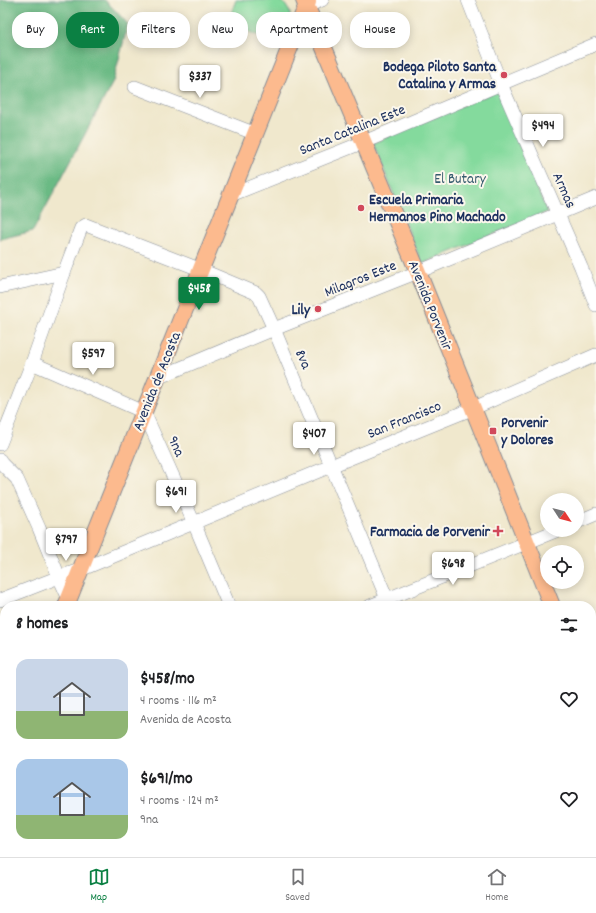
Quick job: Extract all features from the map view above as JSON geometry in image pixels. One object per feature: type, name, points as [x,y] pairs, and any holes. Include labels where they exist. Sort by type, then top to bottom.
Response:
[{"type":"main road","name":"Avenida de Acosta","points":[[69,601],[80,570],[256,134],[303,2]]},
{"type":"main road","name":"Avenida Porvenir","points":[[303,2],[364,142],[418,272],[474,408],[550,601]]},
{"type":"street","points":[[303,2],[322,0]]},
{"type":"street","name":"Armas","points":[[468,0],[501,84],[596,305]]},
{"type":"street","name":"Santa Catalina Este","points":[[231,195],[364,142],[596,44]]},
{"type":"street","points":[[135,87],[256,134]]},
{"type":"street","name":"Milagros Este","points":[[158,378],[274,329],[418,272],[596,198]]},
{"type":"street","name":"8va","points":[[64,272],[81,228],[86,225],[201,270],[256,293],[259,296],[389,601]]},
{"type":"street","points":[[0,287],[64,272]]},
{"type":"street","points":[[0,444],[32,363],[64,272]]},
{"type":"street","name":"San Francisco","points":[[0,600],[80,570],[474,408],[596,355]]},
{"type":"street","points":[[32,363],[144,412]]},
{"type":"street","name":"9na","points":[[144,412],[194,523],[227,601]]},
{"type":"street","points":[[0,460],[1,464],[17,479],[39,528],[67,601]]},
{"type":"street","points":[[584,519],[596,514]]},
{"type":"street","points":[[391,601],[541,537]]},
{"type":"green space","points":[[0,0],[105,0],[116,12],[66,12],[66,48],[119,48],[119,15],[127,23],[127,28],[113,82],[33,231],[0,239]]},
{"type":"green space","points":[[236,0],[281,0],[290,12],[256,12],[256,35],[248,31],[248,12],[232,12]]},
{"type":"green space","name":"El Butary","points":[[497,91],[547,212],[422,264],[373,143]]},
{"type":"place","name":"Bodega Piloto Santa Catalina y Armas","points":[[504,75]]},
{"type":"place","name":"Escuela Primaria Hermanos Pino Machado","points":[[361,208]]},
{"type":"place","name":"Lily","points":[[318,309]]},
{"type":"place","name":"Porvenir y Dolores","points":[[493,431]]},
{"type":"place","name":"Farmacia de Porvenir","points":[[498,531]]}]
